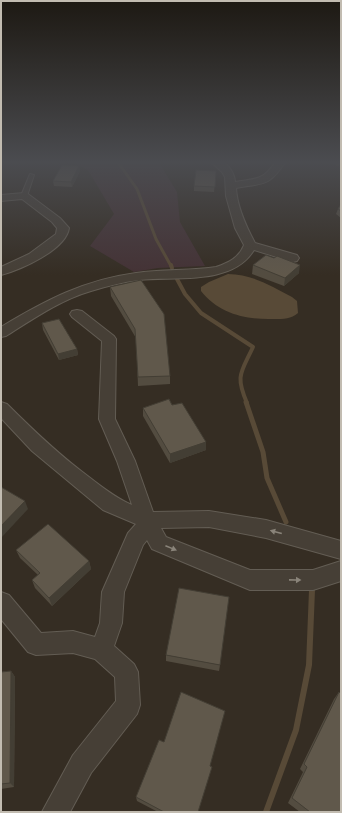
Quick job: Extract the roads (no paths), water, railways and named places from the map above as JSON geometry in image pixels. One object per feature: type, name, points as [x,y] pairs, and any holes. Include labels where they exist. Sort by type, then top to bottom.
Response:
[{"type":"street","points":[[1,271],[10,268],[50,246],[62,235],[63,228],[56,220],[28,199]]},
{"type":"street","points":[[231,199],[250,245],[293,258]]},
{"type":"street","points":[[1,333],[66,295],[127,278],[163,274],[211,272],[231,266],[242,258],[250,245]]},
{"type":"street","points":[[77,314],[109,339],[107,419],[126,461],[147,520],[159,543],[250,580],[313,580],[341,572]]},
{"type":"street","points":[[1,408],[38,446],[110,504],[147,520],[209,519],[266,529],[341,550]]},
{"type":"street","points":[[101,650],[111,623],[113,592],[134,539],[143,532],[147,520]]},
{"type":"street","points":[[1,602],[36,644],[72,642],[101,650],[126,672],[128,705],[82,764],[55,812]]},
{"type":"waterway","points":[[141,199],[156,239],[171,266]]},
{"type":"waterway","points":[[177,279],[185,294],[201,313],[253,347],[241,374],[240,380],[243,394],[247,403]]},
{"type":"waterway","points":[[246,402],[263,452],[267,478],[286,522]]},
{"type":"waterway","points":[[266,812],[296,730],[309,665],[312,590]]}]
